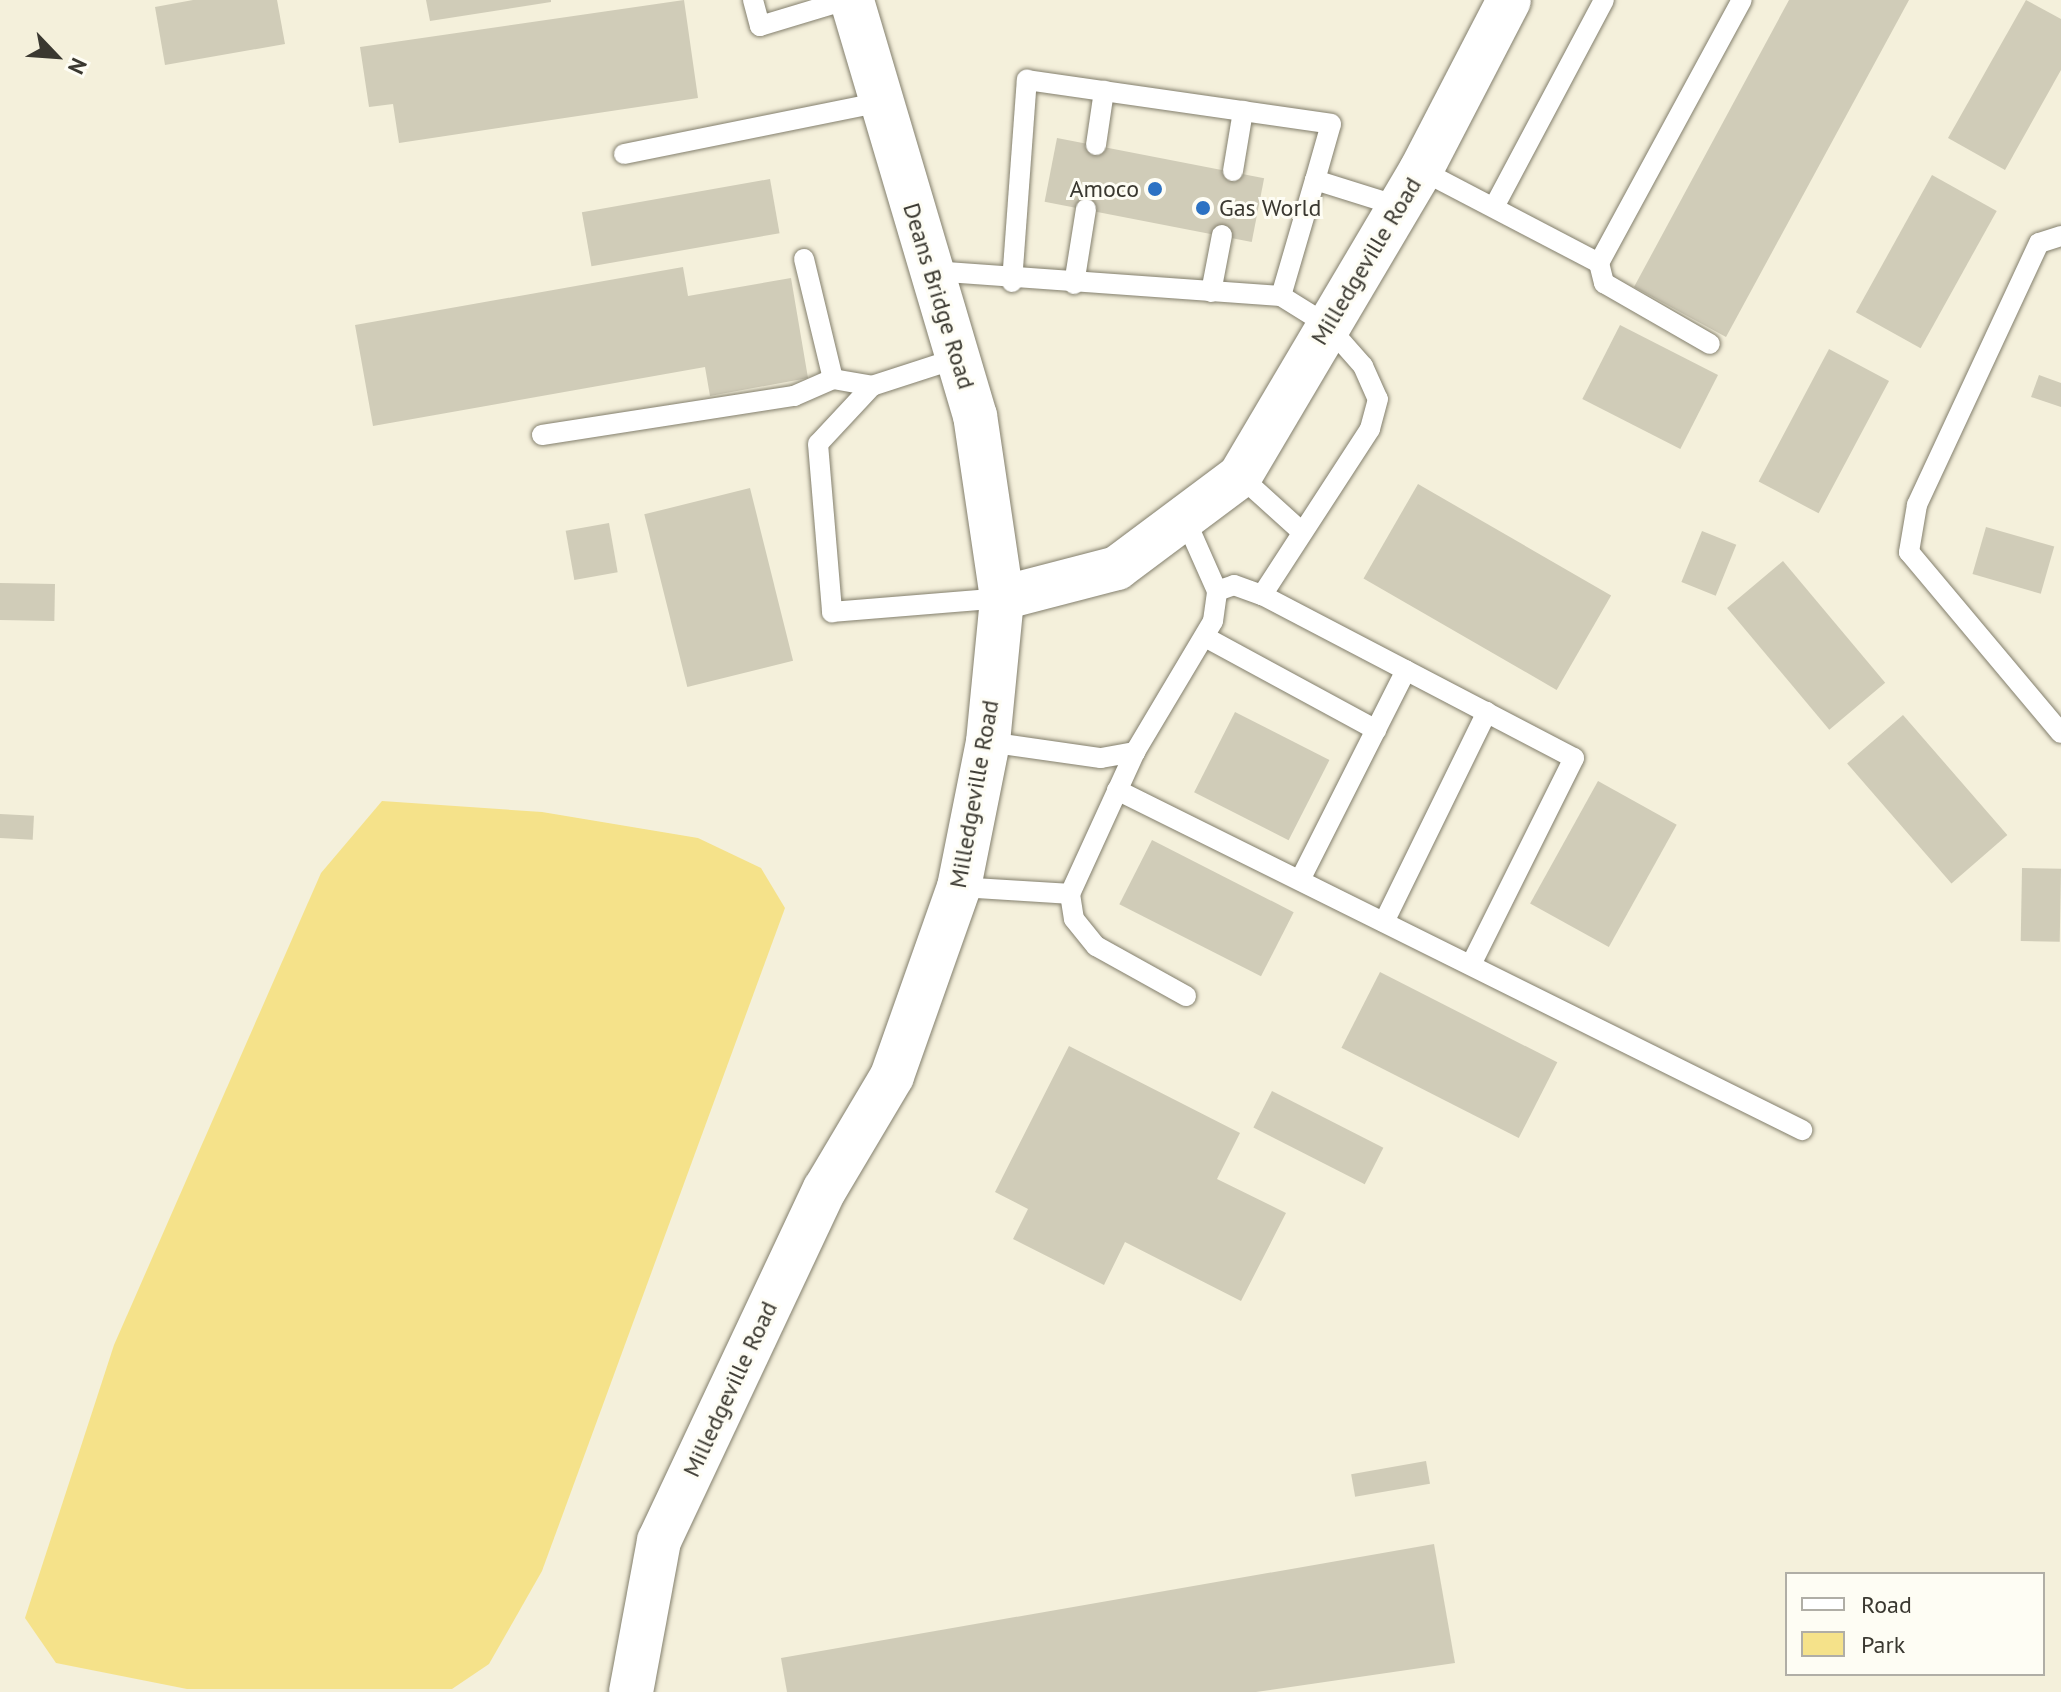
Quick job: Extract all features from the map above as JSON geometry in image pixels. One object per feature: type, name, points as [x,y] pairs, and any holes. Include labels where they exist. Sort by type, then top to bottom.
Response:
[{"type":"main road","name":"Deans Bridge Road","points":[[852,0],[975,416],[1002,598]]},
{"type":"main road","name":"Milledgeville Road","points":[[631,1692],[659,1541],[825,1189],[892,1076],[959,887],[988,742],[1002,598],[1117,568],[1186,521],[1240,476],[1326,324],[1410,188],[1509,0]]},
{"type":"lane","points":[[753,0],[760,26],[846,0]]},
{"type":"lane","points":[[1494,207],[1604,0]]},
{"type":"lane","points":[[1710,344],[1604,283],[1599,263],[1742,0]]},
{"type":"lane","points":[[1012,282],[1027,80],[1331,124],[1281,296]]},
{"type":"lane","points":[[1096,145],[1104,91]]},
{"type":"lane","points":[[624,154],[882,102]]},
{"type":"lane","points":[[1233,171],[1243,111]]},
{"type":"lane","points":[[1315,180],[1410,188],[1494,207],[1599,263]]},
{"type":"lane","points":[[1074,284],[1086,209]]},
{"type":"lane","points":[[1211,292],[1222,235]]},
{"type":"lane","points":[[2061,236],[2039,243],[1917,505],[1909,552],[2061,733]]},
{"type":"lane","points":[[804,259],[833,379]]},
{"type":"lane","points":[[932,271],[1012,282],[1281,296],[1326,324],[1363,366],[1378,399],[1370,429],[1262,595]]},
{"type":"lane","points":[[542,435],[794,396],[833,379],[872,386],[958,358]]},
{"type":"lane","points":[[872,386],[818,444],[832,612],[1002,598]]},
{"type":"lane","points":[[1240,476],[1302,532]]},
{"type":"lane","points":[[1186,521],[1217,591],[1205,637],[1135,752],[1070,894],[1074,919],[1096,946],[1186,996]]},
{"type":"lane","points":[[1217,591],[1234,585],[1262,595],[1574,758],[1471,965]]},
{"type":"lane","points":[[1205,637],[1376,730]]},
{"type":"lane","points":[[1300,880],[1406,670]]},
{"type":"lane","points":[[1384,922],[1487,712]]},
{"type":"lane","points":[[988,742],[1101,758],[1135,752]]},
{"type":"lane","points":[[1117,790],[1802,1130]]},
{"type":"lane","points":[[959,887],[1070,894]]},
{"type":"green space","points":[[382,801],[542,812],[698,838],[761,868],[785,908],[542,1571],[489,1664],[452,1689],[187,1689],[56,1663],[25,1618],[114,1345],[321,873]]},
{"type":"building","points":[[193,0],[277,0],[285,44],[165,65],[155,7]]},
{"type":"building","points":[[426,0],[551,0],[551,2],[430,21]]},
{"type":"building","points":[[684,0],[698,98],[399,143],[393,104],[369,107],[360,47]]},
{"type":"building","points":[[1789,0],[1909,0],[1726,337],[1634,287]]},
{"type":"building","points":[[2026,0],[2061,19],[2061,70],[2005,170],[1948,138]]},
{"type":"building","name":"Amoco","points":[[1057,138],[1264,178],[1252,242],[1045,202]]},
{"type":"building","points":[[1932,175],[1997,211],[1921,348],[1856,312]]},
{"type":"building","points":[[770,179],[780,233],[591,266],[582,212]]},
{"type":"building","points":[[683,267],[688,296],[791,278],[808,378],[710,396],[705,367],[373,426],[355,325]]},
{"type":"building","points":[[1620,325],[1718,375],[1680,449],[1582,399]]},
{"type":"building","points":[[1829,349],[1889,381],[1819,513],[1759,481]]},
{"type":"building","points":[[2039,375],[2061,383],[2061,407],[2031,397]]},
{"type":"building","points":[[1418,484],[1611,596],[1557,690],[1364,578]]},
{"type":"building","points":[[750,488],[793,661],[687,687],[644,514]]},
{"type":"building","points":[[609,523],[618,572],[574,580],[566,531]]},
{"type":"building","points":[[1986,527],[2054,547],[2041,594],[1972,574]]},
{"type":"building","points":[[1702,531],[1736,545],[1716,596],[1681,582]]},
{"type":"building","points":[[1783,561],[1885,683],[1829,730],[1727,608]]},
{"type":"building","points":[[0,583],[55,584],[54,621],[0,620]]},
{"type":"building","points":[[1235,712],[1329,760],[1289,840],[1194,792]]},
{"type":"building","points":[[1903,715],[2007,835],[1951,884],[1847,764]]},
{"type":"building","points":[[1598,781],[1677,825],[1609,947],[1530,903]]},
{"type":"building","points":[[0,814],[34,816],[33,840],[0,838]]},
{"type":"building","points":[[1152,840],[1294,912],[1261,976],[1119,904]]},
{"type":"building","points":[[2022,868],[2061,869],[2060,942],[2021,941]]},
{"type":"building","points":[[1380,972],[1557,1062],[1519,1138],[1341,1048]]},
{"type":"building","points":[[1069,1046],[1240,1133],[1217,1179],[1286,1213],[1241,1301],[1125,1242],[1104,1285],[1013,1239],[1028,1209],[995,1192]]},
{"type":"building","points":[[1272,1091],[1383,1148],[1365,1184],[1253,1128]]},
{"type":"building","points":[[1426,1461],[1430,1484],[1355,1497],[1351,1474]]},
{"type":"building","points":[[1434,1544],[1455,1663],[1256,1692],[787,1692],[781,1658]]},
{"type":"place","name":"Amoco","points":[[1155,189]]},
{"type":"place","name":"Gas World","points":[[1203,208]]}]
